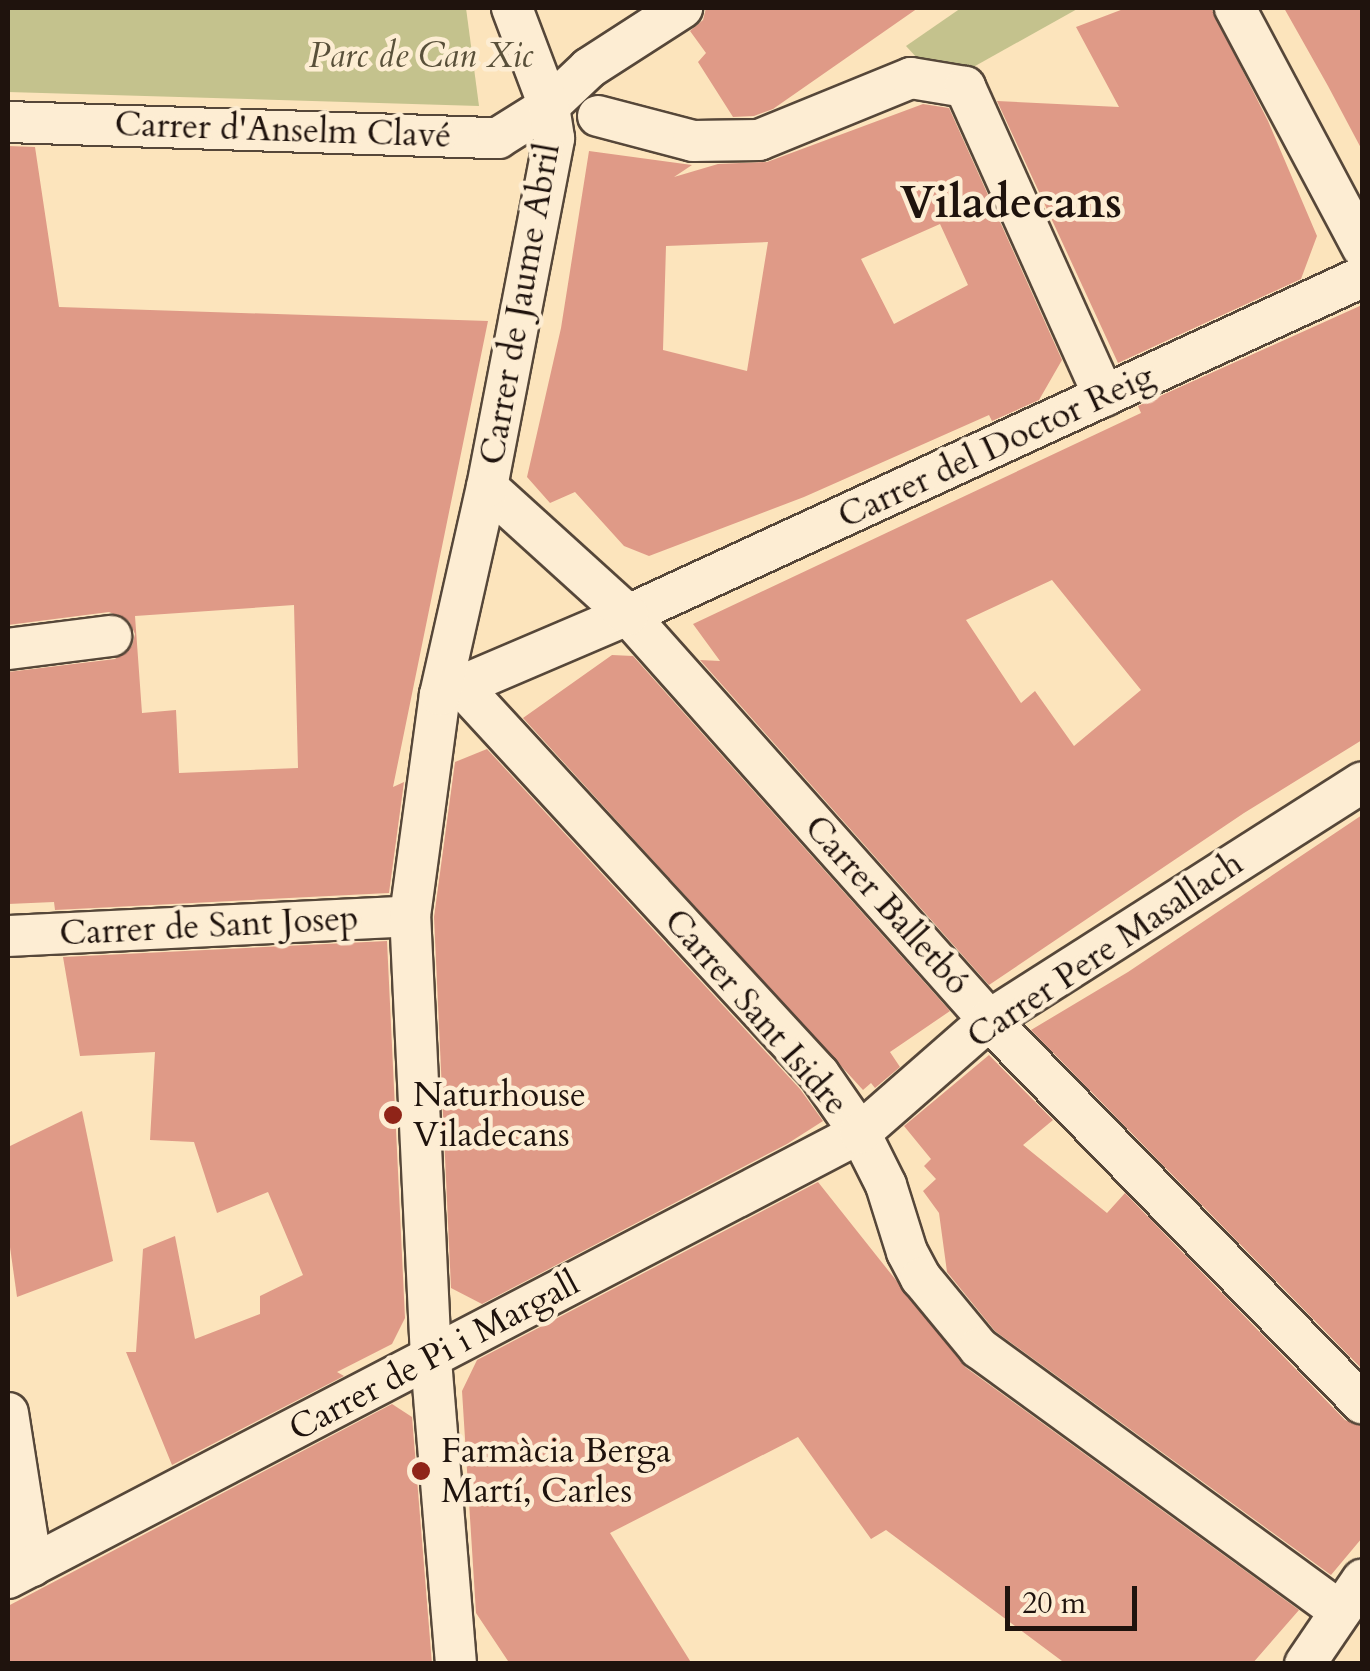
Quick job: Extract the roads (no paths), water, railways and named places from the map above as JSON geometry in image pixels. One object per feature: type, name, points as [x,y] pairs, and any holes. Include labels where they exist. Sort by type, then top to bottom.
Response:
[{"type":"street","name":"Carrer de Jaume Abril","points":[[452,692],[554,138],[550,106],[512,8]]},
{"type":"street","name":"Carrer d'Anselm Clavé","points":[[8,122],[498,138],[550,106],[590,68],[682,8]]},
{"type":"street","points":[[1235,8],[1362,247]]},
{"type":"street","points":[[598,116],[692,142],[759,140],[911,78],[965,87],[1104,396]]},
{"type":"street","name":"Carrer del Doctor Reig","points":[[452,692],[1362,277]]},
{"type":"street","name":"Carrer Balletbó","points":[[488,487],[628,615],[989,1020],[1362,1402]]},
{"type":"street","points":[[8,648],[111,636]]},
{"type":"street","points":[[452,692],[410,916],[431,1358],[456,1664]]},
{"type":"street","name":"Carrer Sant Isidre","points":[[452,692],[820,1074],[860,1134],[886,1185],[907,1252],[921,1278],[979,1348],[1356,1593]]},
{"type":"street","name":"Carrer Pere Masallach","points":[[860,1134],[989,1020],[1362,782]]},
{"type":"street","name":"Carrer de Sant Josep","points":[[8,936],[410,916]]},
{"type":"street","name":"Carrer de Pi i Margall","points":[[20,1572],[860,1134]]},
{"type":"street","points":[[8,1414],[20,1572]]},
{"type":"street","points":[[1305,1664],[1356,1593]]},
{"type":"place","name":"Naturhouse Viladecans","points":[[393,1115]]},
{"type":"place","name":"Farmàcia Berga Martí, Carles","points":[[421,1471]]},
{"type":"district","name":"Viladecans","points":[[1011,203]]},
{"type":"park label","name":"Parc de Can Xic","points":[[421,56]]}]
